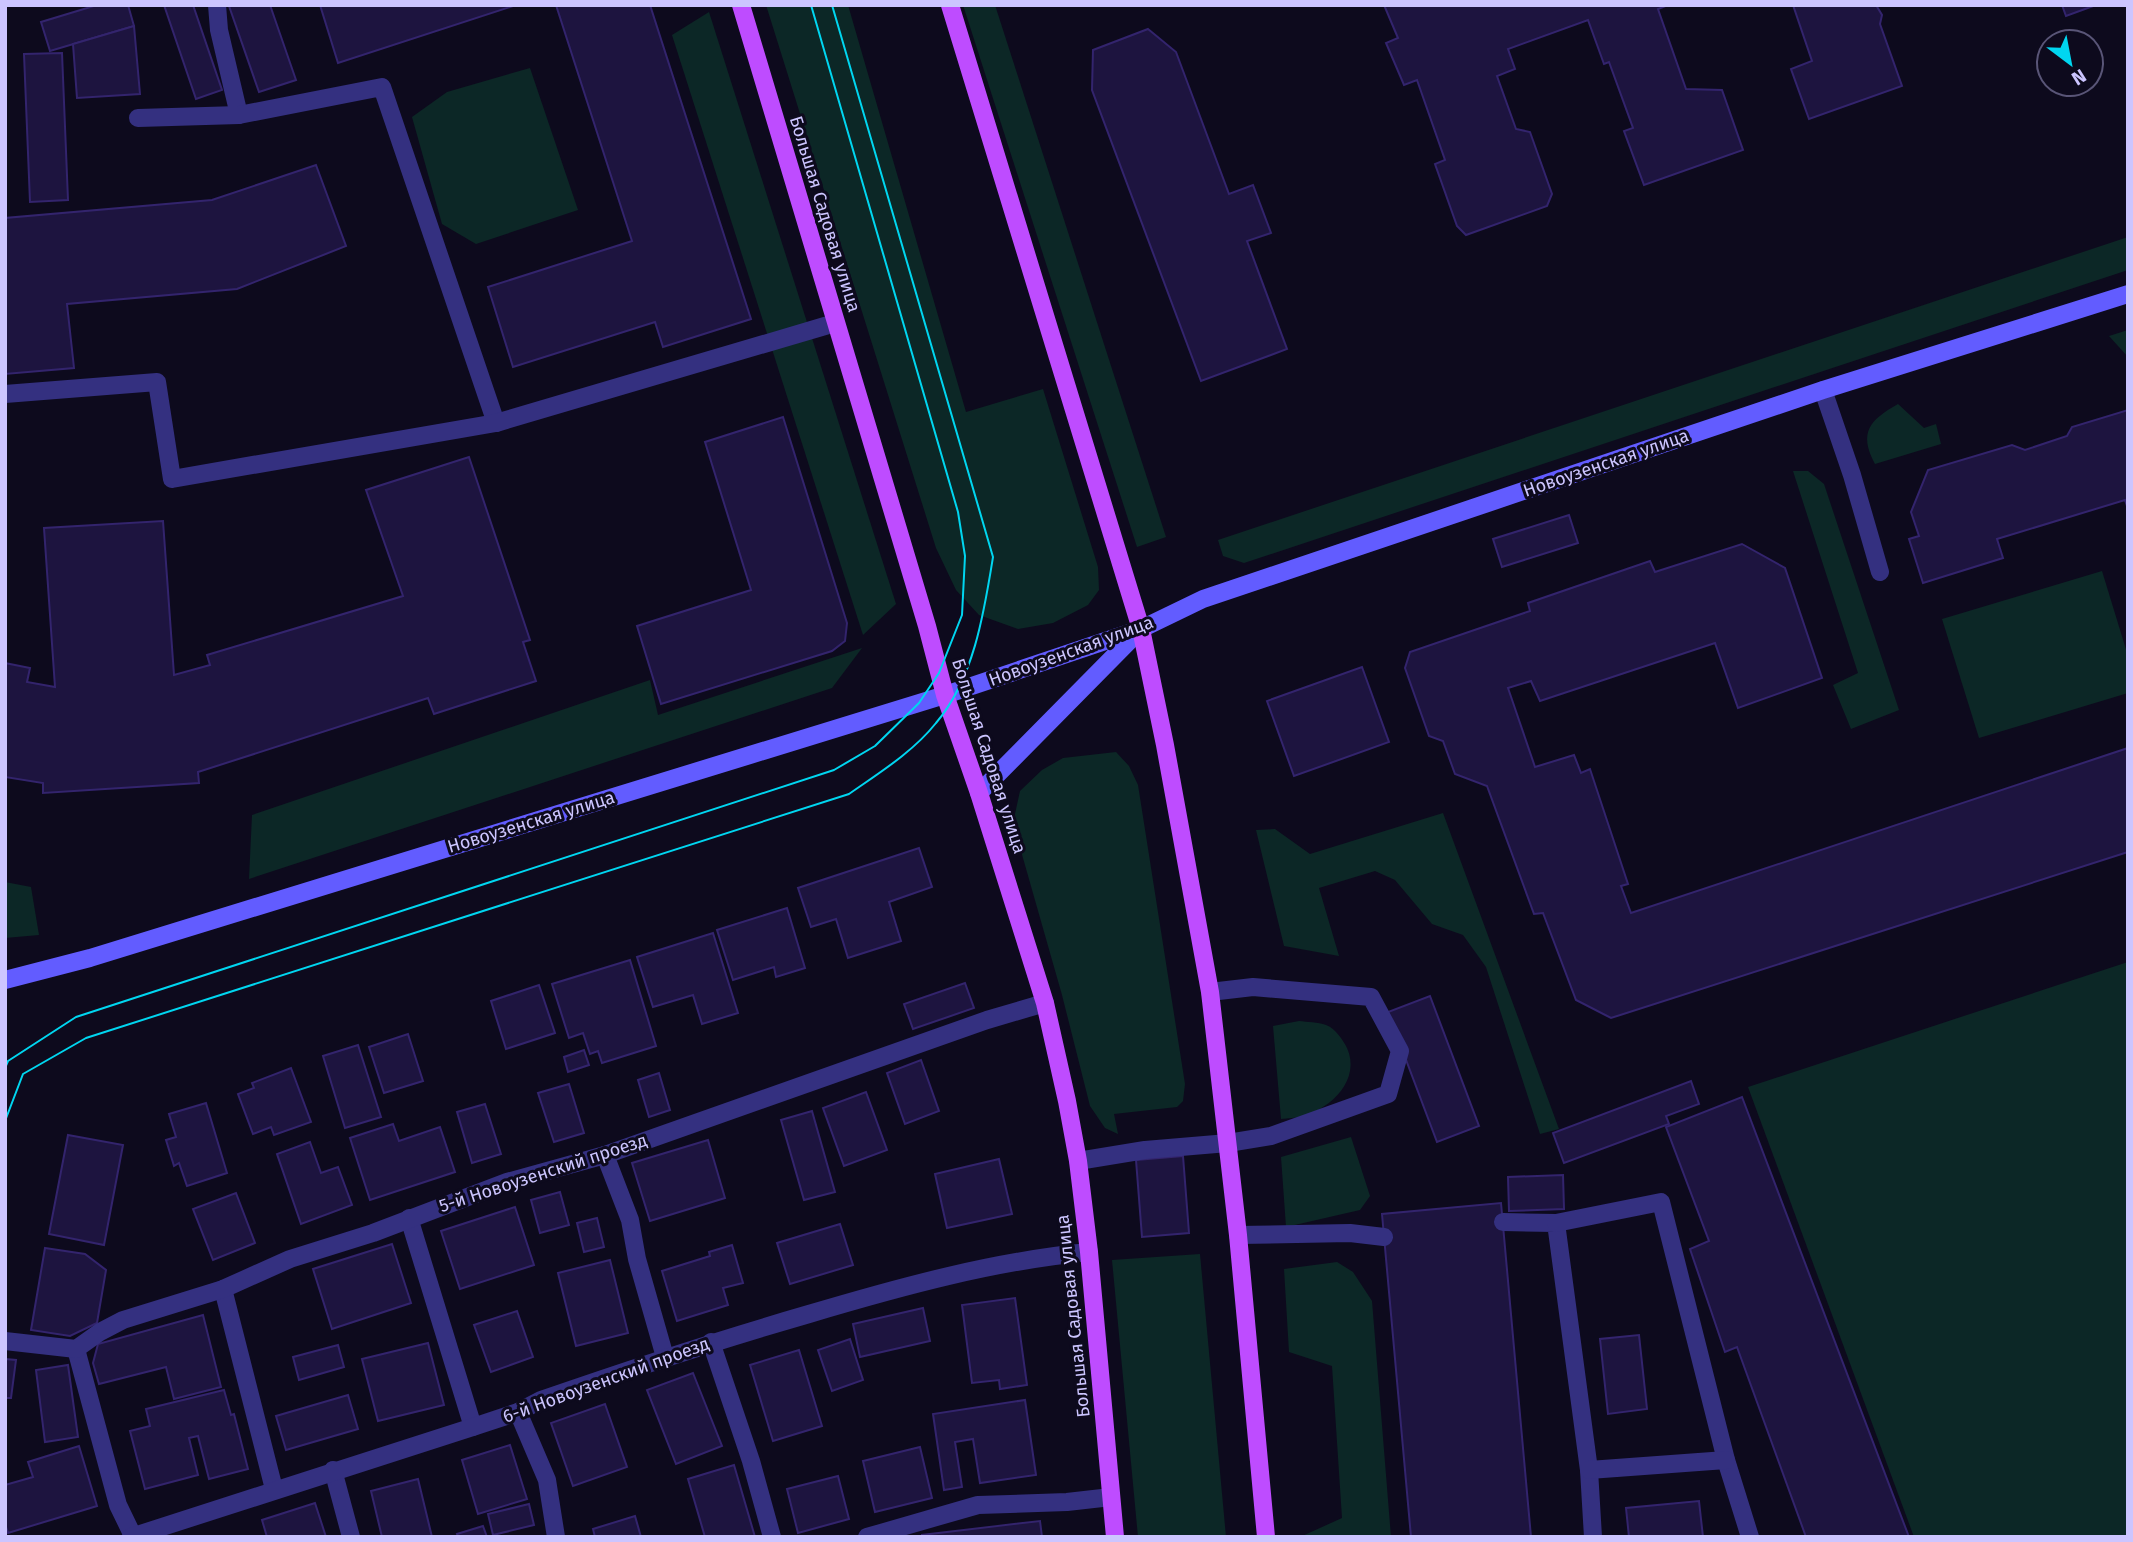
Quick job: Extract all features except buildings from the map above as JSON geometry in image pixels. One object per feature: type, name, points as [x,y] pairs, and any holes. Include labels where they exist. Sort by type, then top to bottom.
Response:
[{"type":"main road","name":"Большая Садовая улица","points":[[741,5],[945,695],[1045,1003],[1078,1161],[1115,1537]]},
{"type":"main road","points":[[950,5],[1142,629],[1209,992],[1238,1235],[1266,1537]]},
{"type":"main road","name":"Новоузенская улица","points":[[5,980],[90,958],[945,695],[1142,629],[1203,599],[1823,390],[2128,294]]},
{"type":"main road","points":[[979,793],[1142,629]]},
{"type":"street","points":[[217,5],[219,30],[239,115]]},
{"type":"street","points":[[138,118],[239,115],[382,87],[496,423]]},
{"type":"street","points":[[5,394],[157,382],[172,478],[496,423],[835,323]]},
{"type":"street","points":[[1823,390],[1852,475],[1880,572]]},
{"type":"street","points":[[1078,1161],[1145,1150],[1228,1143],[1271,1136],[1388,1094],[1400,1051],[1371,997],[1253,987],[1209,992]]},
{"type":"street","name":"5-й Новоузенский проезд","points":[[76,1349],[123,1320],[223,1289],[290,1259],[373,1233],[507,1182],[605,1155],[987,1020],[1045,1003]]},
{"type":"street","points":[[605,1155],[630,1220],[636,1259],[665,1357]]},
{"type":"street","points":[[1503,1222],[1556,1223],[1661,1202],[1726,1460],[1750,1537]]},
{"type":"street","points":[[409,1218],[473,1427]]},
{"type":"street","points":[[1556,1223],[1589,1470],[1593,1537]]},
{"type":"street","points":[[1238,1235],[1350,1233],[1384,1237]]},
{"type":"street","name":"6-й Новоузенский проезд","points":[[133,1537],[274,1489],[518,1412],[541,1400],[711,1342],[897,1288],[1054,1255],[1089,1252]]},
{"type":"street","points":[[223,1289],[274,1489]]},
{"type":"street","points":[[5,1341],[76,1349],[118,1505],[133,1537]]},
{"type":"street","points":[[711,1342],[751,1461],[772,1537]]},
{"type":"street","points":[[518,1412],[547,1480],[556,1537]]},
{"type":"street","points":[[1589,1470],[1726,1460]]},
{"type":"street","points":[[333,1470],[351,1537]]},
{"type":"street","points":[[867,1537],[978,1505],[1067,1502],[1111,1497]]},
{"type":"green space","points":[[766,5],[848,5],[966,412],[1043,389],[1098,567],[1099,590],[1088,605],[1053,623],[1018,629],[979,615],[956,590],[936,548]]},
{"type":"green space","points":[[963,5],[995,5],[1166,537],[1137,547]]},
{"type":"green space","points":[[709,12],[896,604],[863,635],[672,35]]},
{"type":"green space","points":[[530,68],[578,210],[476,244],[442,224],[412,117],[447,92]]},
{"type":"green space","points":[[2128,237],[2128,270],[1244,563],[1223,556],[1218,540]]},
{"type":"green space","points":[[2128,330],[2128,357],[2109,336]]},
{"type":"green space","points":[[1898,404],[1924,428],[1936,424],[1941,444],[1875,464],[1867,443],[1867,435],[1880,416]]},
{"type":"green space","points":[[1793,471],[1808,471],[1824,484],[1899,710],[1851,729],[1833,685],[1858,673]]},
{"type":"green space","points":[[2102,571],[2128,656],[2128,693],[1979,738],[1942,619]]},
{"type":"green space","points":[[862,648],[832,688],[249,879],[252,815],[650,680],[658,715]]},
{"type":"green space","points":[[1116,752],[1129,766],[1138,785],[1185,1084],[1183,1101],[1177,1107],[1114,1114],[1118,1134],[1105,1128],[1090,1106],[1062,995],[1013,823],[1020,791],[1042,770],[1063,758]]},
{"type":"green space","points":[[1443,813],[1559,1129],[1540,1134],[1486,967],[1463,935],[1432,924],[1395,880],[1375,871],[1319,888],[1339,956],[1284,946],[1256,830],[1275,829],[1310,854]]},
{"type":"green space","points":[[5,882],[31,887],[39,935],[5,938]]},
{"type":"green space","points":[[2128,962],[2128,1537],[1914,1537],[1748,1087]]},
{"type":"green space","points":[[1299,1021],[1323,1024],[1336,1031],[1347,1048],[1350,1071],[1341,1091],[1324,1106],[1303,1116],[1281,1119],[1273,1026]]},
{"type":"green space","points":[[1351,1137],[1370,1196],[1360,1210],[1286,1227],[1281,1157]]},
{"type":"green space","points":[[1200,1254],[1226,1537],[1138,1537],[1112,1260]]},
{"type":"green space","points":[[1337,1262],[1353,1272],[1372,1301],[1391,1537],[1300,1537],[1342,1518],[1332,1366],[1289,1352],[1284,1269]]},
{"type":"tram line","points":[[5,1068],[8,1061],[76,1017],[834,770],[875,746],[919,703],[939,673],[962,615],[965,556],[958,512],[811,5]]},
{"type":"tram line","points":[[5,1121],[23,1074],[86,1038],[849,794],[906,753],[936,723],[960,686],[968,665],[981,622],[993,557],[832,5]]}]
